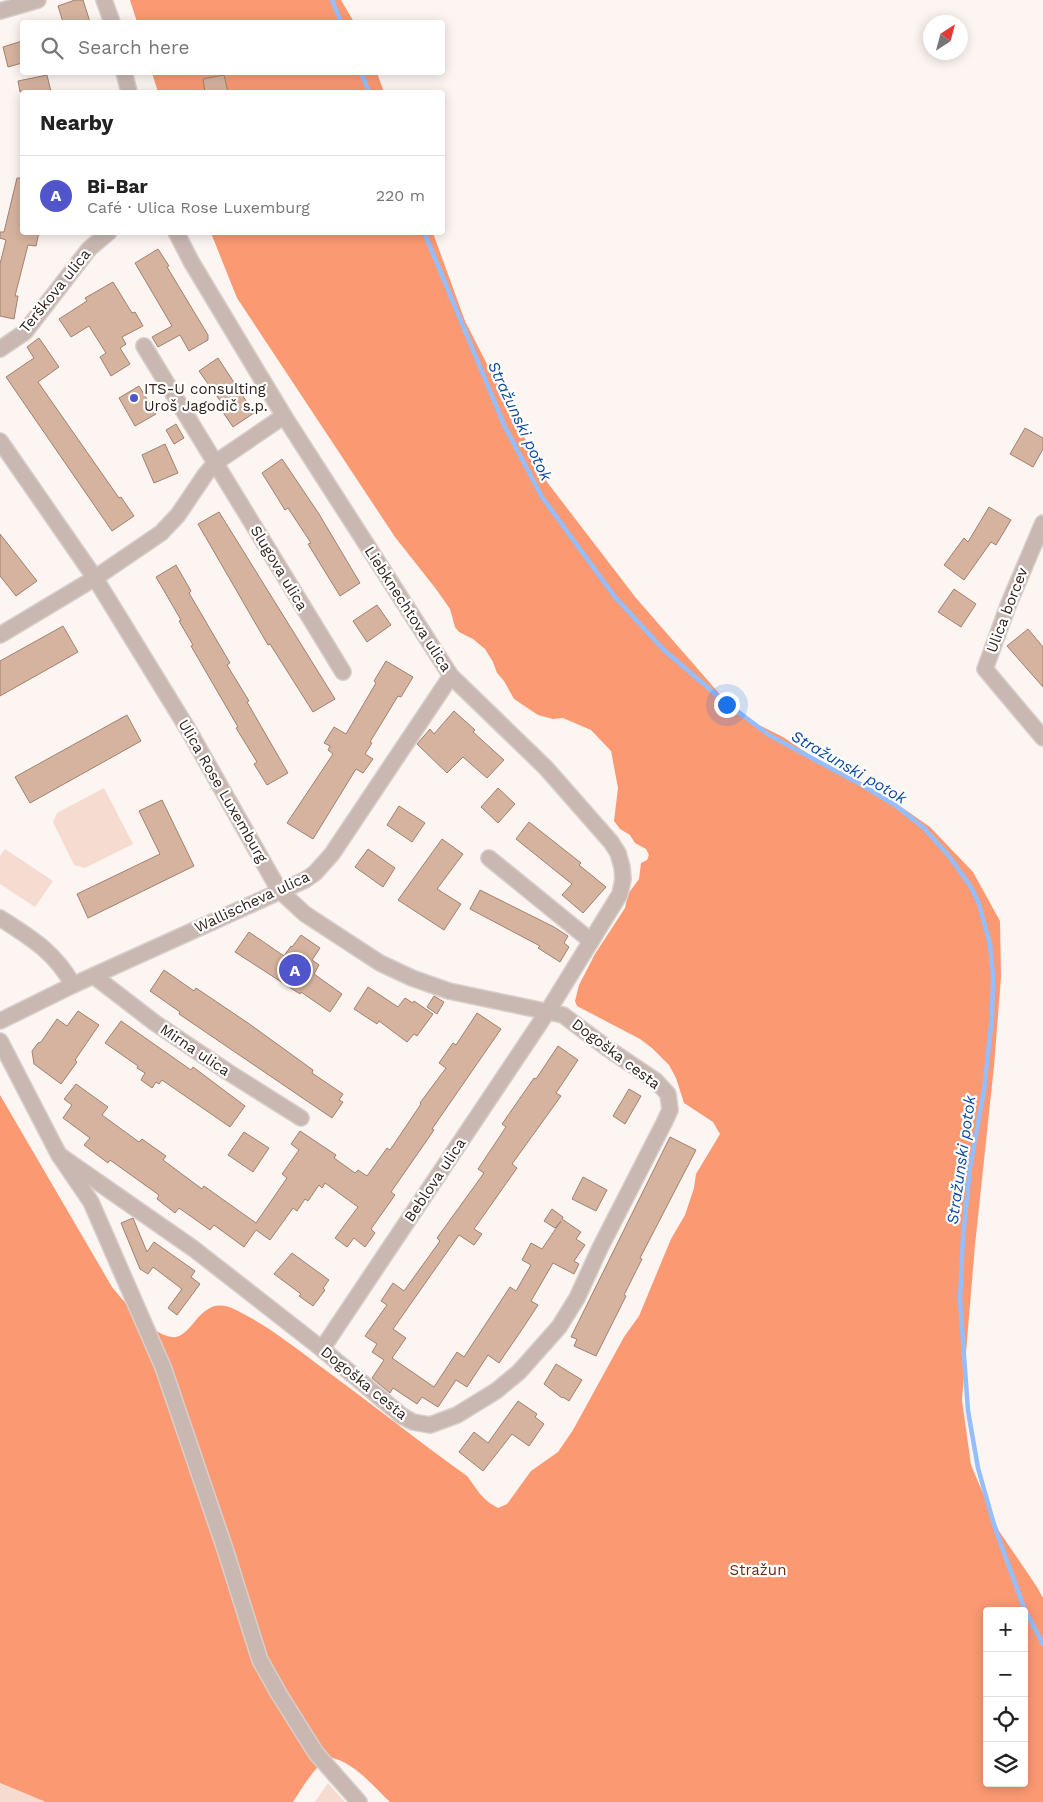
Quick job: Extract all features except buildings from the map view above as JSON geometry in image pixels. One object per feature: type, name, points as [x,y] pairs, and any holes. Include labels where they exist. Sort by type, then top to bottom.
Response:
[{"type":"street","points":[[0,11],[38,0]]},
{"type":"street","points":[[104,0],[111,20]]},
{"type":"street","points":[[125,75],[128,90]]},
{"type":"street","name":"Terškova ulica","points":[[0,349],[25,332],[89,249],[105,235]]},
{"type":"street","name":"Liebknechtova ulica","points":[[178,235],[192,263],[284,416],[451,676],[546,768],[605,833],[618,852],[623,879],[620,894],[548,1010]]},
{"type":"street","name":"Slugova ulica","points":[[144,346],[343,672]]},
{"type":"street","points":[[0,635],[95,578],[161,533],[178,515],[205,475],[216,463],[284,416]]},
{"type":"street","name":"Ulica Rose Luxemburg","points":[[0,442],[95,578],[189,731],[279,890],[305,914],[380,963],[412,978],[450,991],[548,1010]]},
{"type":"street","name":"Ulica borcev","points":[[1043,523],[1008,603],[985,669],[1043,738]]},
{"type":"street","name":"Wallischeva ulica","points":[[0,1021],[279,890],[305,880],[315,873],[332,854],[451,676]]},
{"type":"street","points":[[489,858],[591,941]]},
{"type":"street","points":[[0,918],[54,956],[65,970],[73,986]]},
{"type":"street","name":"Mirna ulica","points":[[94,976],[155,1023],[300,1118]]},
{"type":"street","name":"Dogoška cesta","points":[[59,1155],[194,1249],[322,1349],[402,1416],[413,1422],[430,1424],[457,1415],[496,1391],[536,1354],[568,1314],[604,1239],[657,1140],[670,1110],[668,1094],[656,1081],[563,1015],[548,1010]]},
{"type":"street","name":"Beblova ulica","points":[[322,1349],[548,1010]]},
{"type":"street","name":"Dogoška cesta","points":[[0,1041],[59,1155],[91,1202],[162,1367],[225,1548],[260,1660],[278,1694],[316,1753],[358,1802]]},
{"type":"shaded area","points":[[104,788],[133,844],[85,868],[74,865],[53,822],[57,813]]},
{"type":"shaded area","points":[[5,849],[53,881],[35,907],[0,884],[0,856]]},
{"type":"shaded area","points":[[0,1783],[46,1802],[0,1802]]},
{"type":"shaded area","points":[[328,1783],[345,1802],[315,1802]]},
{"type":"green space","points":[[130,0],[341,0],[353,20],[136,20]]},
{"type":"green space","points":[[153,75],[378,75],[383,90],[157,90]]},
{"type":"green space","name":"Stražun","points":[[212,235],[434,235],[465,321],[547,482],[636,598],[737,714],[783,737],[831,769],[897,804],[930,827],[973,872],[1000,921],[1001,977],[994,1066],[975,1245],[962,1400],[971,1465],[999,1531],[1043,1598],[1043,1802],[390,1802],[355,1769],[329,1757],[313,1772],[293,1802],[46,1802],[0,1783],[0,1095],[112,1287],[147,1324],[164,1335],[172,1337],[180,1336],[205,1311],[213,1307],[224,1306],[248,1316],[292,1345],[467,1476],[484,1498],[498,1508],[507,1504],[531,1471],[558,1452],[573,1430],[624,1337],[639,1316],[671,1239],[685,1215],[694,1188],[696,1174],[720,1134],[713,1122],[684,1103],[676,1078],[669,1065],[652,1048],[640,1039],[577,1006],[575,1001],[579,985],[595,954],[625,908],[628,894],[639,879],[641,863],[647,860],[649,855],[646,849],[635,843],[630,835],[620,829],[614,821],[618,788],[611,751],[591,730],[563,718],[553,719],[538,715],[514,699],[497,673],[485,649],[473,639],[459,632],[455,627],[450,609],[395,537],[237,298]]},
{"type":"waterway","name":"Stražunski potok","points":[[332,0],[340,20]]},
{"type":"waterway","name":"Stražunski potok","points":[[362,75],[368,90]]},
{"type":"waterway","name":"Stražunski potok","points":[[425,235],[505,427],[542,497],[615,597],[664,650],[720,698],[769,735],[862,785],[895,805],[924,828],[949,856],[971,887],[979,904],[990,944],[993,976],[992,1017],[984,1090],[970,1168],[963,1237],[960,1300],[968,1411],[978,1468],[995,1528],[1025,1610],[1043,1644]]},
{"type":"place","name":"ITS-U consulting Uroš Jagodič s.p.","points":[[134,398]]},
{"type":"place","name":"Bi-Bar","points":[[295,970]]}]
